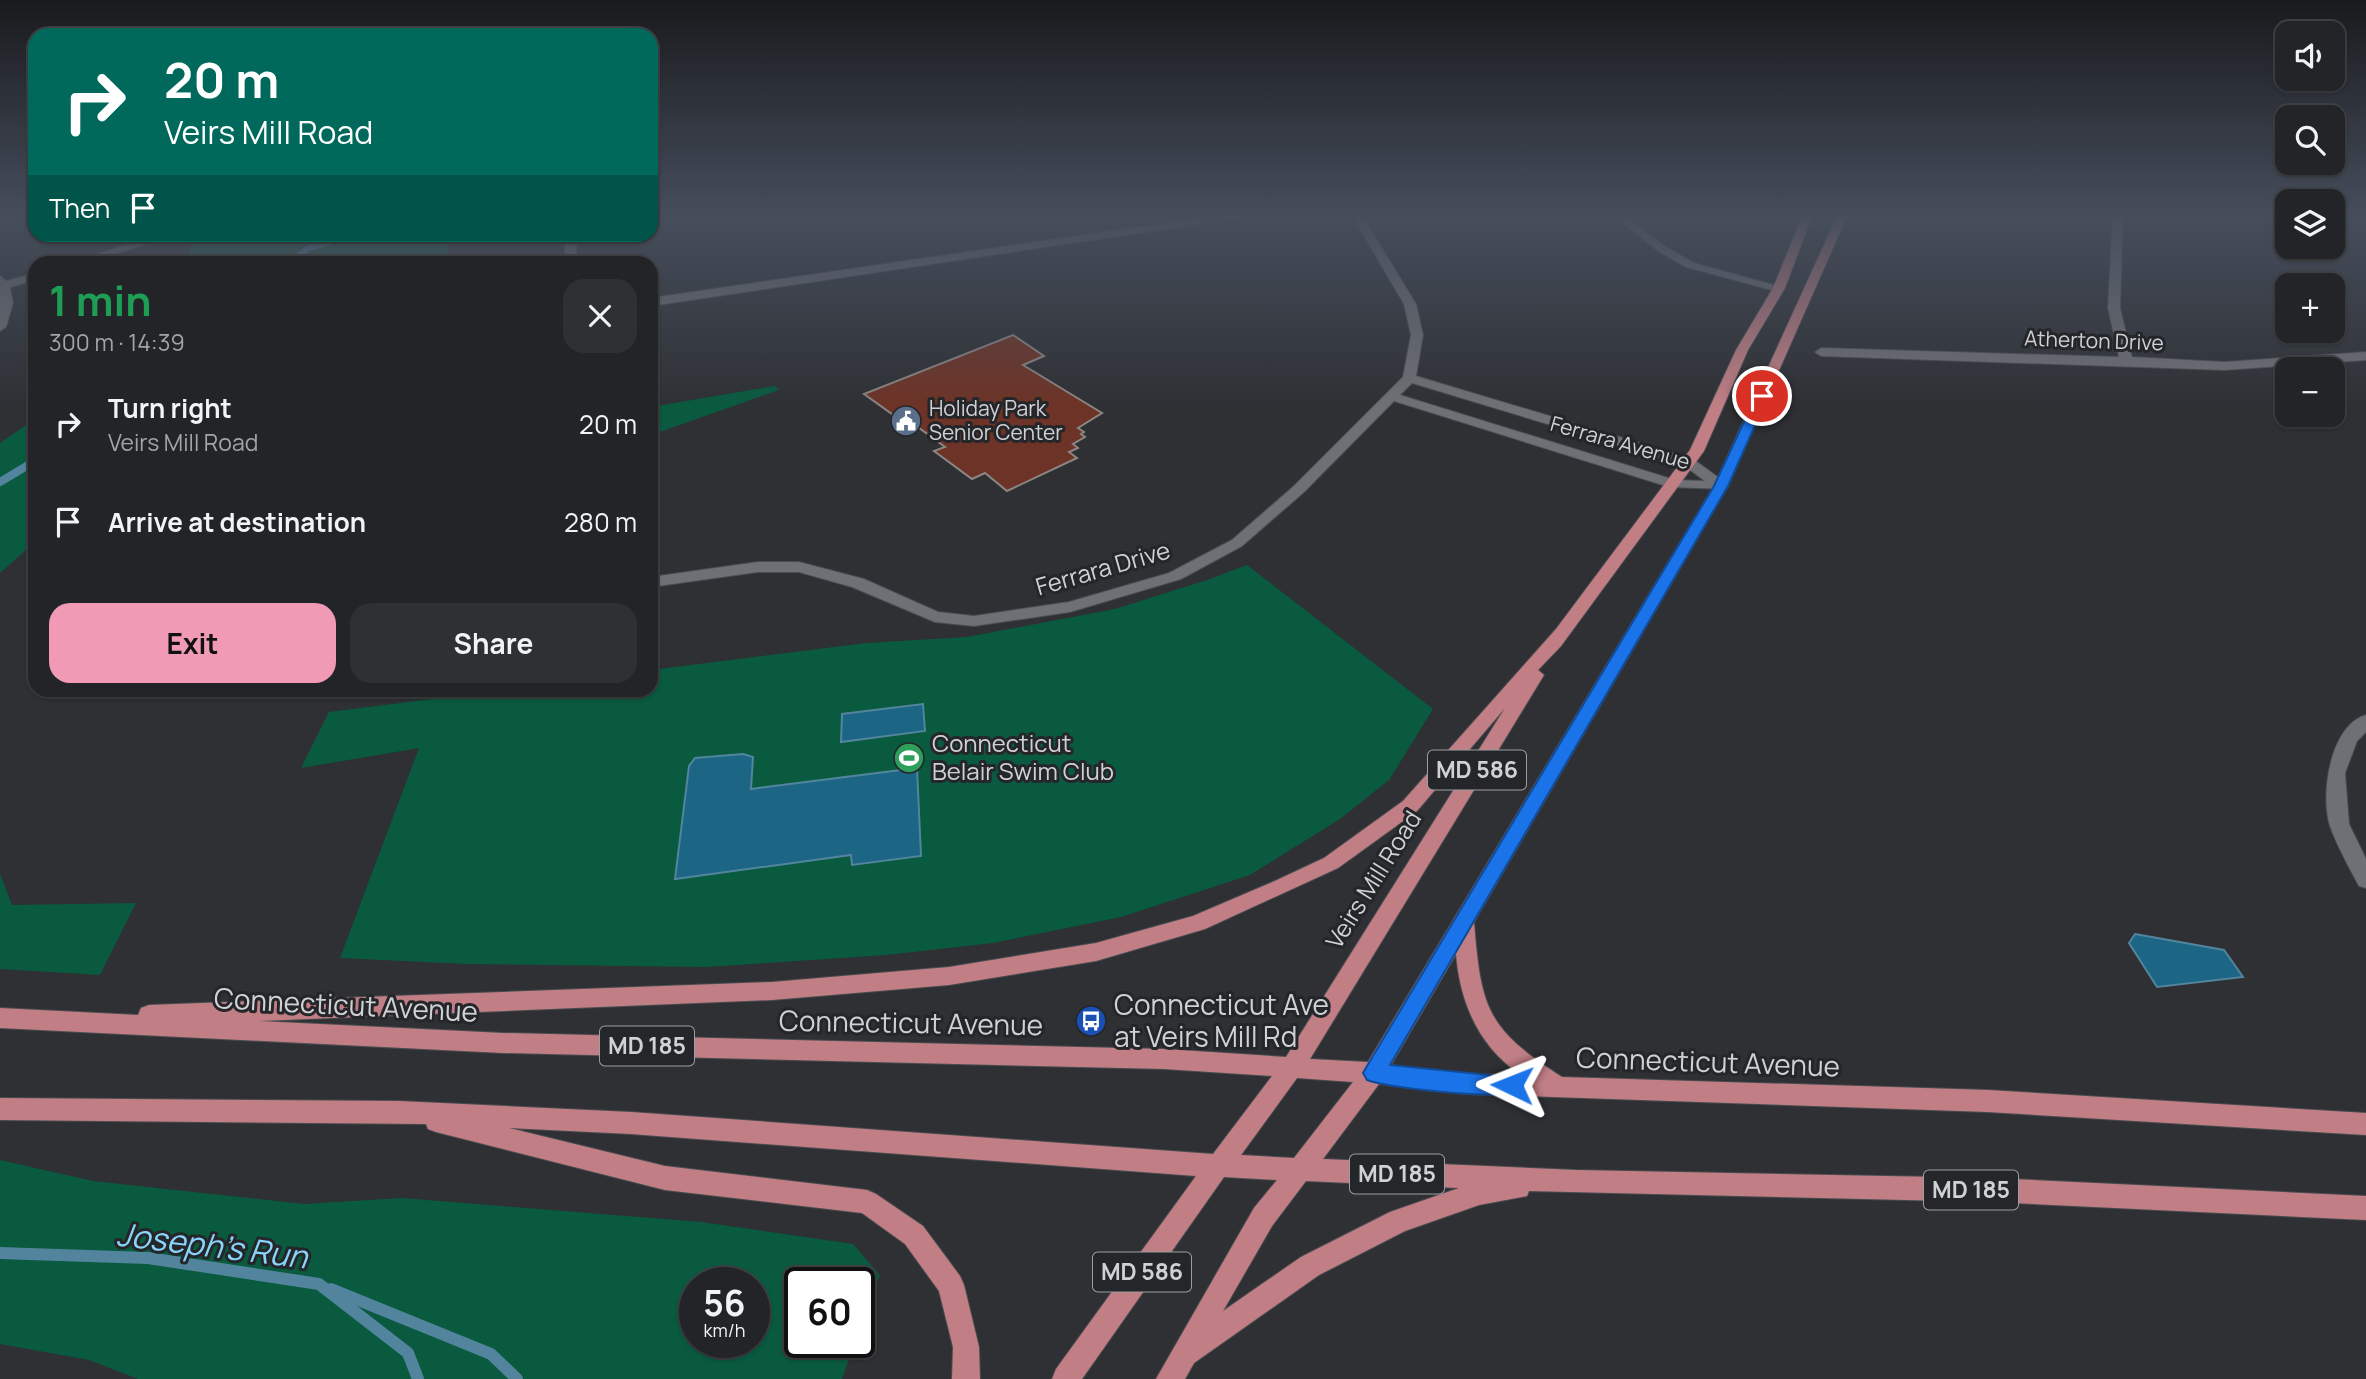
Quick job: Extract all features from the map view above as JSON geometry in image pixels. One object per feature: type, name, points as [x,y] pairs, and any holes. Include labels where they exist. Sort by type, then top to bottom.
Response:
[{"type":"main road","name":"Veirs Mill Road","points":[[1066,1379],[1218,1165],[1293,1066],[1561,633],[1697,451],[1742,351],[1783,278]]},
{"type":"main road","name":"MD 586","points":[[1170,1379],[1263,1217],[1374,1073],[1721,486],[1814,278]]},
{"type":"main road","points":[[5,1018],[345,1009],[772,990],[948,976],[1097,951],[1198,923],[1331,863],[1410,806],[1561,633]]},
{"type":"main road","points":[[1464,922],[1467,974],[1479,1013],[1511,1055],[1557,1086]]},
{"type":"main road","name":"Connecticut Avenue","points":[[5,1018],[503,1043],[1164,1059],[1293,1066],[1466,1084],[1988,1101],[2366,1124]]},
{"type":"main road","name":"MD 185","points":[[0,1109],[399,1112],[631,1123],[1218,1165],[1576,1182],[1992,1191],[2366,1208]]},
{"type":"main road","points":[[399,1112],[666,1178],[867,1202],[914,1235],[951,1285],[966,1347],[966,1379]]},
{"type":"main road","points":[[1185,1355],[1310,1266],[1399,1221],[1479,1193],[1576,1182]]},
{"type":"street","points":[[0,327],[7,313],[1,283],[21,278]]},
{"type":"street","points":[[658,301],[811,278]]},
{"type":"street","points":[[1395,278],[1410,304],[1418,335],[1409,378]]},
{"type":"street","points":[[1742,278],[1779,288]]},
{"type":"street","points":[[2116,278],[2115,310],[2119,343],[2127,361]]},
{"type":"street","name":"Atherton Drive","points":[[1821,352],[2225,366],[2366,356]]},
{"type":"street","name":"Ferrara Drive","points":[[658,581],[758,568],[799,567],[858,583],[935,617],[974,621],[1070,607],[1175,576],[1237,543],[1299,489],[1409,378]]},
{"type":"street","name":"Ferrara Avenue","points":[[1409,378],[1688,462],[1721,486]]},
{"type":"street","name":"Ferrara Avenue","points":[[1391,396],[1674,484],[1721,486]]},
{"type":"street","points":[[2366,721],[2349,738],[2336,773],[2339,824],[2366,880]]},
{"type":"green space","points":[[775,386],[779,390],[658,433],[658,406]]},
{"type":"green space","points":[[28,424],[28,548],[0,573],[0,443]]},
{"type":"green space","name":"Connecticut Belair Swim Club","points":[[1247,565],[1433,709],[1389,780],[1340,819],[1250,875],[1121,917],[993,943],[886,955],[707,967],[467,964],[340,958],[419,748],[301,768],[329,712],[448,697],[658,697],[658,669],[866,643],[967,637],[1115,609]]},
{"type":"green space","points":[[0,874],[12,905],[136,903],[100,975],[0,969]]},
{"type":"green space","points":[[0,1160],[93,1181],[304,1204],[402,1198],[701,1222],[853,1244],[873,1267],[784,1267],[784,1358],[849,1358],[842,1379],[138,1379],[89,1360],[0,1344]]},
{"type":"green space","points":[[875,1269],[880,1275],[875,1288]]},
{"type":"water","points":[[923,704],[925,731],[841,742],[842,714]]},
{"type":"water","points":[[743,754],[753,757],[751,789],[917,768],[921,856],[852,865],[851,855],[675,879],[689,766],[695,758]]},
{"type":"water","points":[[2135,934],[2224,950],[2243,977],[2157,987],[2129,943]]},
{"type":"building","name":"Holiday Park Senior Center","points":[[1013,335],[1044,356],[1023,365],[1102,413],[1078,428],[1084,432],[1081,434],[1085,437],[1073,444],[1078,448],[1069,452],[1077,458],[1007,491],[985,473],[972,479],[934,451],[945,447],[904,417],[899,419],[864,394]]},
{"type":"waterway","name":"Joseph's Run","points":[[0,482],[28,465]]},
{"type":"waterway","name":"Joseph's Run","points":[[0,1253],[148,1258],[319,1284],[408,1353],[418,1379]]},
{"type":"waterway","points":[[331,1289],[491,1354],[517,1379]]},
{"type":"place","name":"Holiday Park Senior Center","points":[[906,421]]},
{"type":"place","name":"Connecticut Belair Swim Club","points":[[909,758]]},
{"type":"place","name":"Connecticut Ave at Veirs Mill Rd","points":[[1091,1021]]},
{"type":"route","points":[[1512,1085],[1466,1084],[1374,1073],[1721,486],[1762,396]]}]
